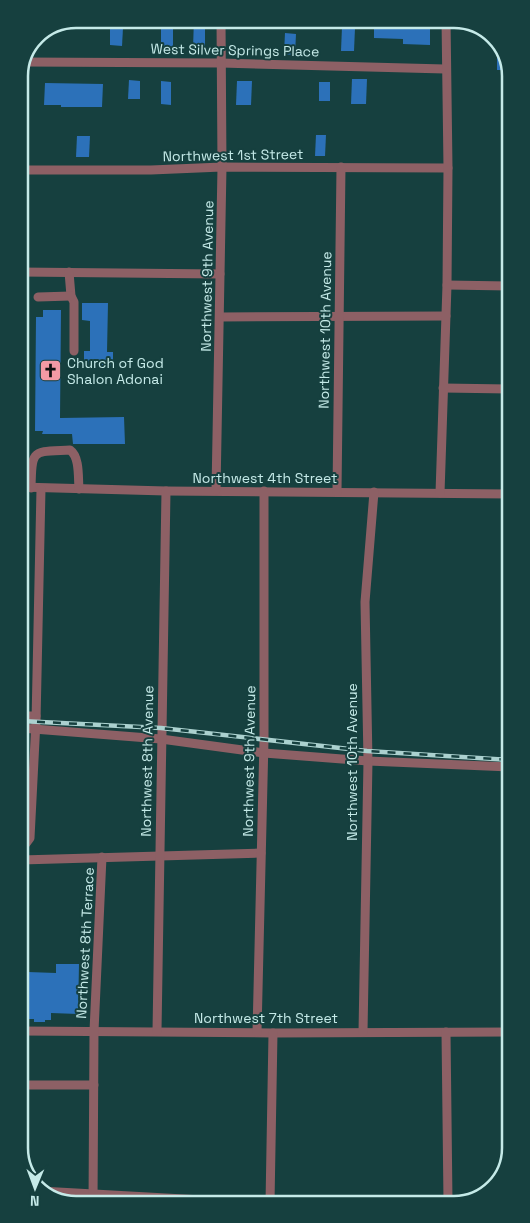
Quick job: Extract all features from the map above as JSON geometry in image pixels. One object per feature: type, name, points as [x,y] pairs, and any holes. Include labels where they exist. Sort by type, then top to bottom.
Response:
[{"type":"street","name":"Northwest 9th Avenue","points":[[216,490],[222,167],[221,28]]},
{"type":"street","points":[[440,493],[447,285],[448,168],[446,28]]},
{"type":"street","name":"West Silver Springs Place","points":[[29,62],[221,63],[445,69]]},
{"type":"street","name":"Northwest 1st Street","points":[[28,170],[151,170],[222,167],[448,168]]},
{"type":"street","name":"Northwest 10th Avenue","points":[[337,492],[341,168]]},
{"type":"street","points":[[28,272],[220,274]]},
{"type":"street","points":[[69,272],[71,296],[74,302],[74,351]]},
{"type":"street","points":[[447,285],[502,286]]},
{"type":"street","points":[[38,296],[71,296]]},
{"type":"street","points":[[220,317],[446,316]]},
{"type":"street","points":[[443,388],[502,390]]},
{"type":"street","points":[[31,488],[32,460],[34,455],[39,452],[70,450],[76,458],[79,489]]},
{"type":"street","name":"Northwest 4th Street","points":[[28,488],[502,494]]},
{"type":"street","points":[[28,841],[30,838],[36,729],[41,489]]},
{"type":"street","name":"Northwest 8th Avenue","points":[[157,1031],[166,491]]},
{"type":"street","name":"Northwest 9th Avenue","points":[[257,1032],[264,753],[264,491]]},
{"type":"street","name":"Northwest 10th Avenue","points":[[363,1032],[368,762],[365,602],[374,492]]},
{"type":"street","points":[[28,716],[36,716]]},
{"type":"street","points":[[28,728],[161,739],[264,753],[368,762],[502,767]]},
{"type":"street","points":[[28,860],[261,853]]},
{"type":"street","name":"Northwest 8th Terrace","points":[[94,1031],[102,857]]},
{"type":"street","name":"Northwest 7th Street","points":[[28,1031],[502,1032]]},
{"type":"street","points":[[93,1194],[94,1031]]},
{"type":"street","points":[[446,1032],[448,1196]]},
{"type":"street","points":[[270,1196],[273,1033]]},
{"type":"street","points":[[28,1085],[94,1085]]},
{"type":"street","points":[[60,1192],[113,1195]]},
{"type":"building","points":[[110,28],[123,28],[122,46],[110,45]]},
{"type":"building","points":[[161,28],[173,28],[173,47],[161,46]]},
{"type":"building","points":[[194,28],[205,28],[205,48],[193,48]]},
{"type":"building","points":[[342,28],[355,28],[354,51],[341,51]]},
{"type":"building","points":[[374,28],[430,28],[430,45],[403,44],[403,39],[374,38]]},
{"type":"building","points":[[285,33],[296,34],[295,55],[284,54]]},
{"type":"building","points":[[497,53],[502,70],[497,70]]},
{"type":"building","points":[[352,79],[367,79],[366,104],[351,104]]},
{"type":"building","points":[[129,80],[140,81],[140,99],[128,99]]},
{"type":"building","points":[[161,81],[171,82],[171,105],[161,104]]},
{"type":"building","points":[[237,81],[252,81],[251,105],[236,105]]},
{"type":"building","points":[[319,82],[330,82],[330,101],[319,101]]},
{"type":"building","points":[[45,83],[103,84],[102,107],[44,105]]},
{"type":"building","points":[[316,135],[326,135],[325,156],[315,156]]},
{"type":"building","points":[[77,136],[90,136],[89,157],[76,157]]},
{"type":"building","points":[[82,303],[108,303],[107,352],[113,352],[113,366],[84,366],[84,351],[90,351],[90,321],[82,320]]},
{"type":"building","points":[[43,310],[61,310],[60,418],[124,417],[125,444],[73,444],[72,434],[42,434],[43,431],[35,431],[36,317],[43,317]]},
{"type":"building","points":[[56,964],[79,964],[78,1014],[51,1013],[51,1020],[45,1020],[45,1022],[34,1022],[34,1019],[28,1019],[28,972],[56,973]]},
{"type":"railway","points":[[28,721],[161,728],[367,751],[502,759]]},
{"type":"place","name":"Church of God Shalon Adonai","points":[[51,371]]}]
